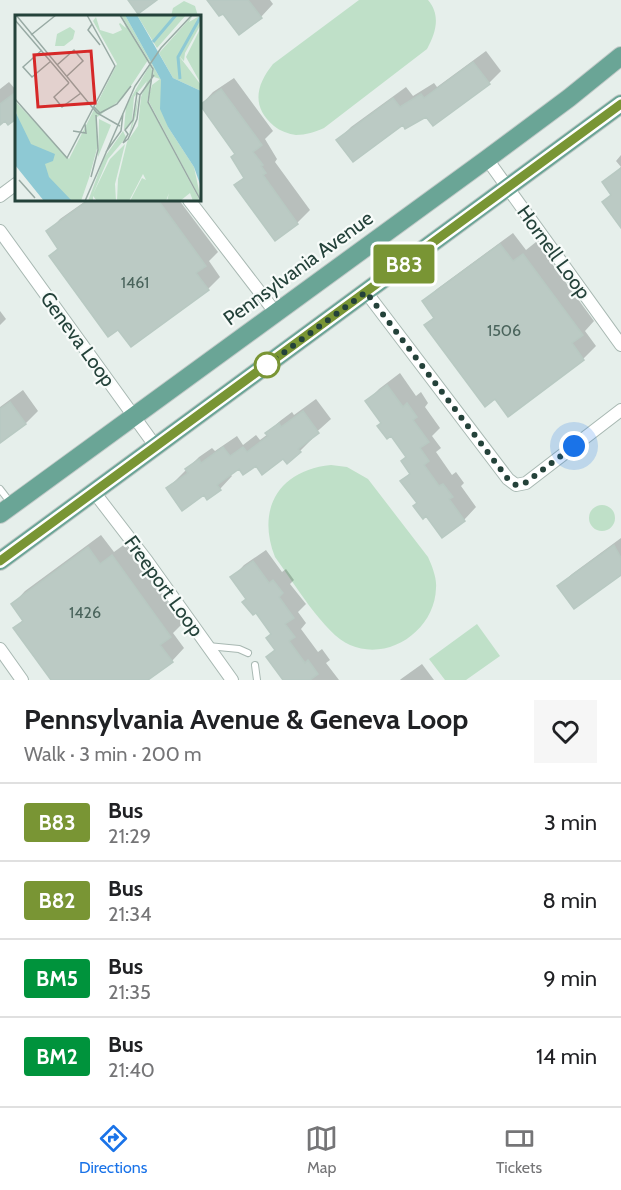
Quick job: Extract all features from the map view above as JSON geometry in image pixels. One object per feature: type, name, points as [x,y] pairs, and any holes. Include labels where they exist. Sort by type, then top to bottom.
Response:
[{"type":"main road","name":"Pennsylvania Avenue","points":[[6,510],[487,159],[621,56]]},
{"type":"main road","points":[[0,561],[621,104]]},
{"type":"street","name":"Hornell Loop","points":[[487,159],[621,345]]},
{"type":"street","points":[[0,196],[15,185]]},
{"type":"street","points":[[190,201],[275,312]]},
{"type":"street","name":"Geneva Loop","points":[[0,231],[156,447]]},
{"type":"street","points":[[366,292],[508,479],[516,485],[525,483],[621,410]]},
{"type":"street","name":"Freeport Loop","points":[[94,492],[147,561],[232,680]]},
{"type":"street","points":[[0,650],[22,680]]},
{"type":"lane","points":[[0,489],[6,510]]},
{"type":"lane","points":[[208,646],[239,649],[248,653]]},
{"type":"lane","points":[[255,665],[257,680]]},
{"type":"green space","points":[[359,0],[428,0],[435,12],[436,24],[427,49],[324,128],[296,135],[276,128],[267,119],[259,104],[260,88],[267,72],[273,64]]},
{"type":"green space","points":[[184,1],[195,6],[198,15],[171,15],[173,8]]},
{"type":"green space","points":[[331,465],[347,467],[368,479],[428,557],[433,568],[436,588],[434,603],[428,617],[419,629],[394,646],[365,649],[350,645],[340,639],[320,619],[275,557],[268,523],[276,495],[285,484],[298,475],[313,468]]},
{"type":"green space","points":[[602,505],[612,508],[615,518],[612,528],[602,531],[592,528],[589,518],[592,508]]},
{"type":"green space","points":[[477,624],[500,656],[466,680],[445,680],[429,659]]},
{"type":"building","points":[[128,0],[157,0],[138,14]]},
{"type":"building","points":[[207,0],[248,0],[262,18],[239,35],[223,14],[219,16]]},
{"type":"building","points":[[473,62],[490,84],[433,126],[426,117],[405,129],[403,125],[353,162],[336,140],[393,98],[400,107],[421,94],[424,98]]},
{"type":"building","points":[[221,89],[262,145],[253,152],[263,165],[261,166],[266,173],[263,175],[298,224],[275,241],[234,185],[244,178],[231,157],[235,154],[201,104]]},
{"type":"building","points":[[15,93],[15,120],[8,125],[5,121],[0,125],[0,104]]},
{"type":"building","points":[[621,168],[621,228],[602,202],[611,195],[602,182]]},
{"type":"building","points":[[88,201],[159,201],[206,266],[196,273],[209,290],[131,347],[118,330],[108,337],[49,256],[58,249],[46,231]]},
{"type":"building","points":[[500,244],[513,261],[523,254],[583,335],[572,343],[584,360],[508,417],[495,399],[485,407],[424,325],[434,318],[422,301]]},
{"type":"building","points":[[387,385],[403,407],[407,403],[417,417],[413,420],[429,442],[420,448],[429,461],[424,465],[439,486],[443,484],[453,497],[449,499],[465,521],[442,538],[426,516],[423,519],[413,506],[417,503],[400,481],[410,474],[401,461],[406,457],[391,436],[387,439],[377,426],[381,423],[365,401]]},
{"type":"building","points":[[10,402],[26,424],[0,443],[0,409]]},
{"type":"building","points":[[303,411],[319,433],[298,449],[301,452],[287,464],[283,459],[262,475],[256,466],[243,475],[239,469],[217,485],[221,490],[207,500],[204,495],[182,511],[166,488],[188,473],[185,469],[199,459],[201,463],[223,447],[230,456],[243,447],[247,452],[268,436],[265,433],[279,423],[281,427]]},
{"type":"building","points":[[614,545],[621,558],[621,575],[574,609],[557,586]]},
{"type":"building","points":[[88,547],[100,564],[112,555],[171,637],[160,645],[173,662],[148,680],[51,680],[13,628],[23,621],[11,604]]},
{"type":"building","points":[[253,561],[269,583],[273,580],[283,593],[279,597],[294,618],[285,624],[295,637],[289,641],[305,663],[308,660],[318,674],[310,680],[283,680],[266,657],[275,650],[266,638],[271,634],[256,613],[253,615],[242,602],[246,599],[230,577]]},
{"type":"bus line","name":"B83","points":[[0,561],[621,104]]},
{"type":"route","points":[[267,365],[366,292],[508,479],[516,485],[525,483],[574,446]]}]
